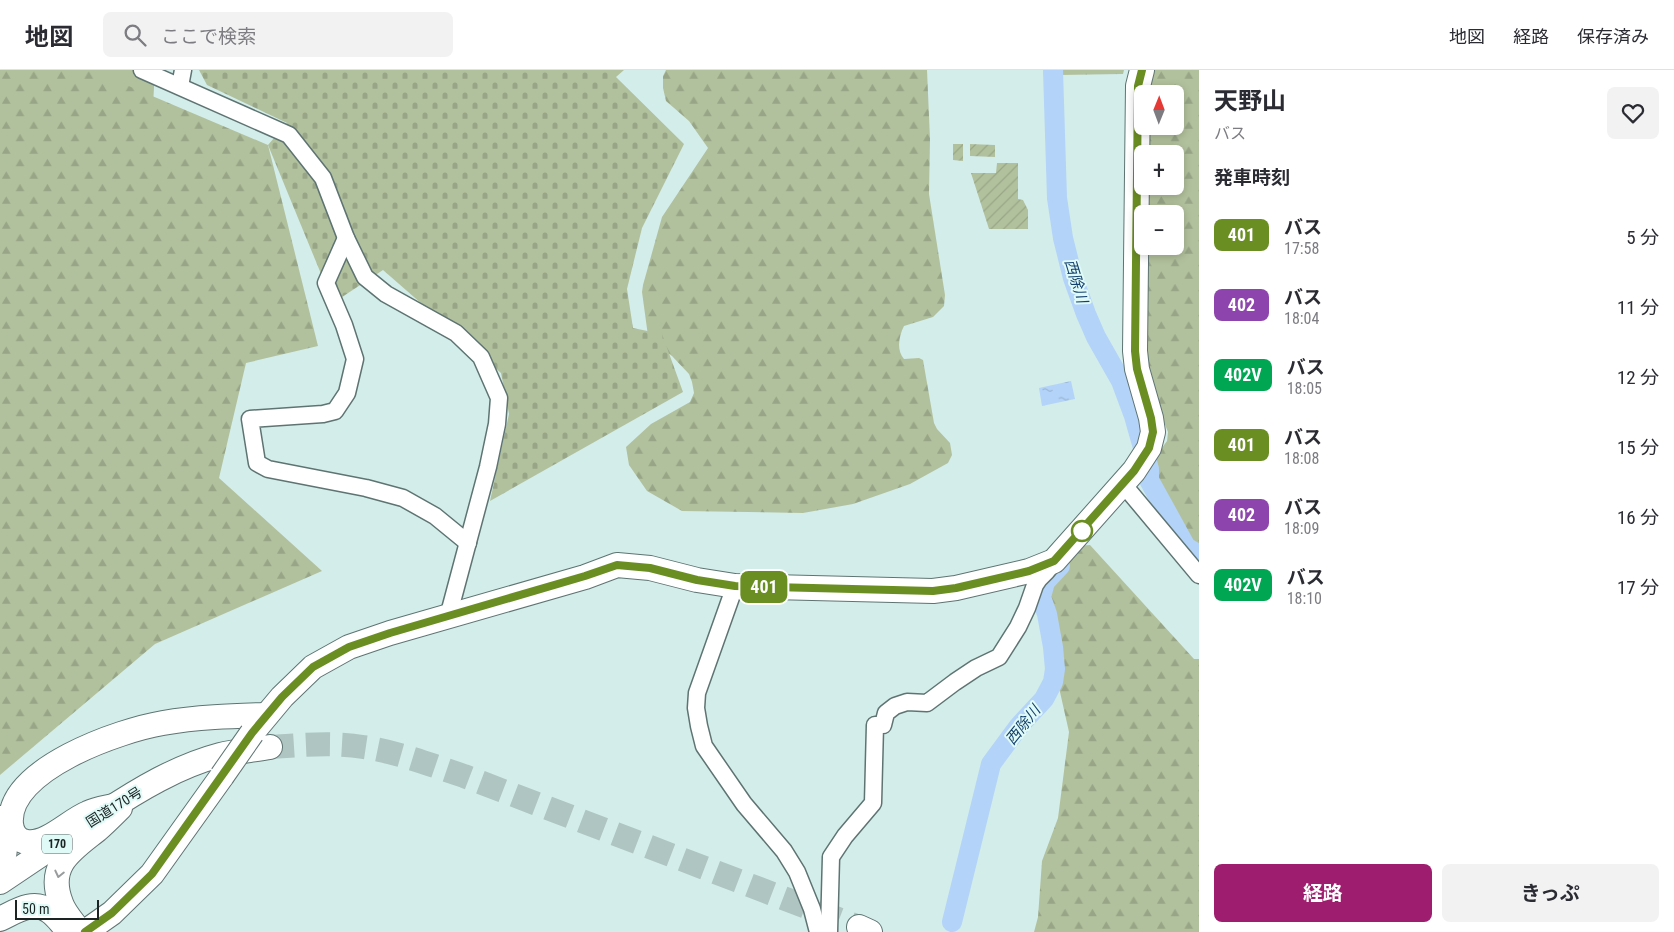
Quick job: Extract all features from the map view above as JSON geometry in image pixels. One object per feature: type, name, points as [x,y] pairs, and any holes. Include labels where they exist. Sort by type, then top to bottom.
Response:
[{"type":"highway","points":[[85,932],[112,913],[152,874],[222,776],[263,732],[282,697],[313,667],[349,647],[617,565],[650,568],[697,580],[735,586],[933,591],[956,588],[1029,571],[1054,561],[1130,476],[1149,448],[1153,432],[1151,418],[1137,369],[1135,351],[1137,75]]},
{"type":"highway","points":[[0,864],[5,853],[0,820],[7,796],[16,782],[29,769],[45,758],[92,736],[129,723],[162,715],[250,707],[263,732]]},
{"type":"highway","points":[[114,806],[88,813],[52,835],[36,842],[20,840],[12,832],[12,812],[18,797],[29,783],[52,765],[103,741],[162,723],[196,719],[263,732]]},
{"type":"highway","name":"国道170号","points":[[0,882],[140,790],[198,763],[221,755],[263,732]]},
{"type":"highway","points":[[77,932],[78,929],[62,906],[57,893],[57,882],[62,862],[67,853],[99,828],[140,790]]},
{"type":"highway","points":[[0,919],[22,908],[31,906],[41,907],[49,910],[70,932]]},
{"type":"street","points":[[142,70],[289,135],[323,178],[346,238],[365,278],[386,294],[456,333],[481,357],[499,398],[497,424],[448,617]]},
{"type":"street","points":[[180,86],[183,70]]},
{"type":"street","points":[[346,238],[326,283],[344,324],[355,359],[347,393],[335,411],[250,419],[257,463],[268,469],[366,488],[402,498],[435,516],[468,543]]},
{"type":"street","points":[[1130,476],[1199,576]]},
{"type":"street","points":[[829,932],[830,857],[873,803],[875,725],[883,725],[886,714],[895,706],[907,702],[927,703],[976,668],[999,657],[1018,627],[1035,585],[1054,561]]},
{"type":"street","points":[[735,586],[697,693],[696,708],[699,726],[704,746],[744,804],[784,850],[797,872],[812,909],[818,932]]},
{"type":"green space","points":[[0,70],[91,70],[268,145],[318,346],[246,363],[219,478],[322,571],[155,644],[0,775]]},
{"type":"green space","points":[[85,70],[155,70],[153,105]]},
{"type":"green space","points":[[199,70],[624,70],[616,77],[684,144],[642,228],[627,289],[633,328],[662,334],[683,392],[490,501],[509,414],[501,373],[383,270],[333,303],[268,145],[287,123],[207,85]]},
{"type":"green space","points":[[666,70],[927,70],[930,139],[929,194],[945,295],[944,306],[933,317],[904,326],[899,347],[904,359],[919,358],[923,360],[934,423],[950,443],[952,455],[948,463],[910,484],[853,504],[803,513],[682,511],[647,491],[629,465],[626,447],[651,424],[690,402],[694,393],[689,374],[672,356],[653,343],[648,336],[642,292],[643,285],[662,217],[708,148],[689,121],[666,101],[663,76]]},
{"type":"green space","points":[[1059,70],[1124,70],[1123,74],[1060,75]]},
{"type":"green space","points":[[1148,70],[1199,70],[1199,564],[1184,548],[1145,480],[1144,472],[1167,441],[1168,432],[1154,397],[1142,345],[1146,255],[1184,255],[1184,205],[1146,205],[1146,195],[1184,195],[1184,145],[1146,145],[1147,135],[1184,135],[1184,85],[1147,85]]},
{"type":"green space","points":[[953,144],[963,144],[963,161],[953,160]]},
{"type":"green space","points":[[970,144],[995,145],[995,157],[970,156]]},
{"type":"green space","points":[[997,163],[1018,163],[1018,199],[1023,200],[1028,210],[1028,229],[989,229],[971,173],[996,173]]},
{"type":"green space","points":[[1090,545],[1194,659],[1199,659],[1199,932],[1034,932],[1038,917],[1042,861],[1058,818],[1069,732],[1037,590],[1077,546]]},
{"type":"water","points":[[1071,381],[1075,399],[1042,406],[1039,388]]},
{"type":"waterway","name":"西除川","points":[[1053,70],[1057,198],[1063,238],[1073,278],[1096,337],[1121,381],[1134,416],[1149,469],[1149,480],[1186,547],[1199,555]]},
{"type":"waterway","name":"西除川","points":[[952,922],[991,764],[1019,726],[1044,699],[1053,682],[1055,669],[1053,647],[1047,614],[1041,597],[1045,582],[1060,566]]},
{"type":"tunnel","points":[[270,747],[317,744],[352,745],[414,759],[464,776],[859,927]]},
{"type":"bus line","name":"401","points":[[85,932],[112,913],[152,874],[252,733],[282,697],[313,667],[349,647],[617,565],[650,568],[697,580],[735,586],[933,591],[956,588],[1029,571],[1054,561],[1134,471],[1149,448],[1153,432],[1151,418],[1137,369],[1135,351],[1138,86],[1142,70]]}]
